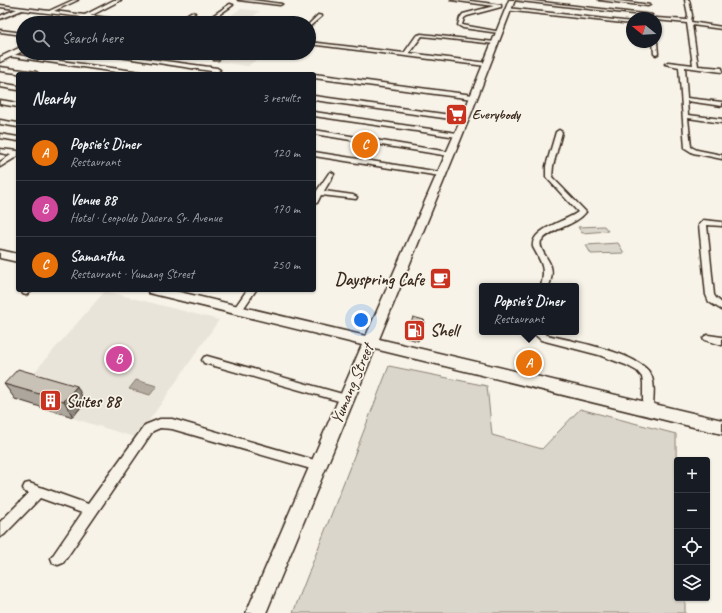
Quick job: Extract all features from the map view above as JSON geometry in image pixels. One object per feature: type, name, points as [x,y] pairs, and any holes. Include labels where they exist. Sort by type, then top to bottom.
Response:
[{"type":"main road","name":"Yumang Street","points":[[256,613],[440,174],[465,119],[499,32],[508,4]]},
{"type":"main road","points":[[0,254],[16,258]]},
{"type":"main road","points":[[162,292],[722,427]]},
{"type":"street","points":[[51,11],[76,0]]},
{"type":"street","points":[[87,15],[118,0]]},
{"type":"street","points":[[240,0],[280,4]]},
{"type":"street","points":[[453,0],[577,7],[626,14]]},
{"type":"street","points":[[574,17],[581,0]]},
{"type":"street","points":[[601,0],[648,2],[650,12]]},
{"type":"street","points":[[687,0],[696,67]]},
{"type":"street","points":[[8,6],[18,2]]},
{"type":"street","points":[[263,7],[269,3]]},
{"type":"street","points":[[214,16],[231,4]]},
{"type":"street","points":[[499,32],[463,27],[460,25],[462,18],[465,15],[508,4],[574,17],[626,22]]},
{"type":"street","points":[[0,6],[94,16]]},
{"type":"street","points":[[0,18],[22,8]]},
{"type":"street","points":[[188,16],[193,13]]},
{"type":"street","points":[[316,20],[320,16]]},
{"type":"street","points":[[662,20],[689,22],[722,28]]},
{"type":"street","points":[[0,31],[16,33]]},
{"type":"street","points":[[406,54],[421,35],[495,42]]},
{"type":"street","points":[[316,44],[486,64]]},
{"type":"street","points":[[656,48],[656,54]]},
{"type":"street","points":[[3,58],[16,52]]},
{"type":"street","points":[[3,58],[16,60]]},
{"type":"street","points":[[20,60],[124,72]]},
{"type":"street","points":[[145,60],[217,70]]},
{"type":"street","points":[[668,64],[722,71]]},
{"type":"street","points":[[682,66],[685,99],[685,127],[689,150],[722,157]]},
{"type":"street","points":[[0,69],[22,72]]},
{"type":"street","points":[[316,76],[473,97]]},
{"type":"street","points":[[0,85],[16,88]]},
{"type":"street","points":[[316,98],[465,119]]},
{"type":"street","points":[[685,99],[722,104]]},
{"type":"street","points":[[0,102],[16,105]]},
{"type":"street","points":[[316,114],[458,135]]},
{"type":"street","points":[[685,116],[722,121]]},
{"type":"street","points":[[0,122],[16,125]]},
{"type":"street","points":[[316,132],[449,154]]},
{"type":"street","points":[[546,283],[548,273],[546,264],[537,251],[537,240],[540,236],[556,225],[579,215],[582,212],[549,177],[549,169],[557,145],[559,132]]},
{"type":"street","points":[[0,136],[16,139]]},
{"type":"street","points":[[0,151],[16,154]]},
{"type":"street","points":[[316,154],[440,174]]},
{"type":"street","points":[[0,165],[16,155]]},
{"type":"street","points":[[316,199],[331,174]]},
{"type":"street","points":[[320,194],[353,197]]},
{"type":"street","points":[[722,224],[706,222],[703,225],[710,295],[716,304],[722,307]]},
{"type":"street","points":[[238,310],[251,292]]},
{"type":"street","points":[[540,335],[544,338],[617,357],[633,363],[642,369],[648,381],[648,409]]},
{"type":"street","points":[[708,338],[722,341]]},
{"type":"street","points":[[207,360],[346,399]]},
{"type":"street","points":[[58,558],[148,428],[156,424],[165,422],[318,466]]},
{"type":"street","points":[[0,531],[33,490],[91,511]]},
{"type":"shaded area","points":[[240,9],[260,11],[254,16],[230,16]]},
{"type":"shaded area","points":[[219,60],[256,60],[248,66],[217,62]]},
{"type":"shaded area","points":[[604,226],[608,231],[582,233],[578,227]]},
{"type":"shaded area","points":[[618,243],[624,253],[591,254],[586,245]]},
{"type":"shaded area","points":[[104,292],[219,320],[137,438],[11,399]]},
{"type":"shaded area","points":[[389,366],[487,386],[492,435],[542,449],[580,409],[676,434],[676,457],[674,457],[674,601],[685,601],[685,613],[293,613]]},
{"type":"shaded area","points":[[136,380],[157,386],[150,395],[129,389]]},
{"type":"building","name":"Shell","points":[[413,317],[424,320],[418,338],[407,336]]},
{"type":"building","points":[[18,369],[77,386],[64,401],[4,384]]},
{"type":"place","name":"Everybody","points":[[456,114]]},
{"type":"place","name":"Samantha","points":[[365,145]]},
{"type":"place","name":"Dayspring Cafe","points":[[440,279]]},
{"type":"place","name":"Shell","points":[[415,330]]},
{"type":"place","name":"Venue 88","points":[[119,359]]},
{"type":"place","name":"Popsie's Diner","points":[[529,363]]},
{"type":"place","name":"Suites 88","points":[[50,401]]}]
